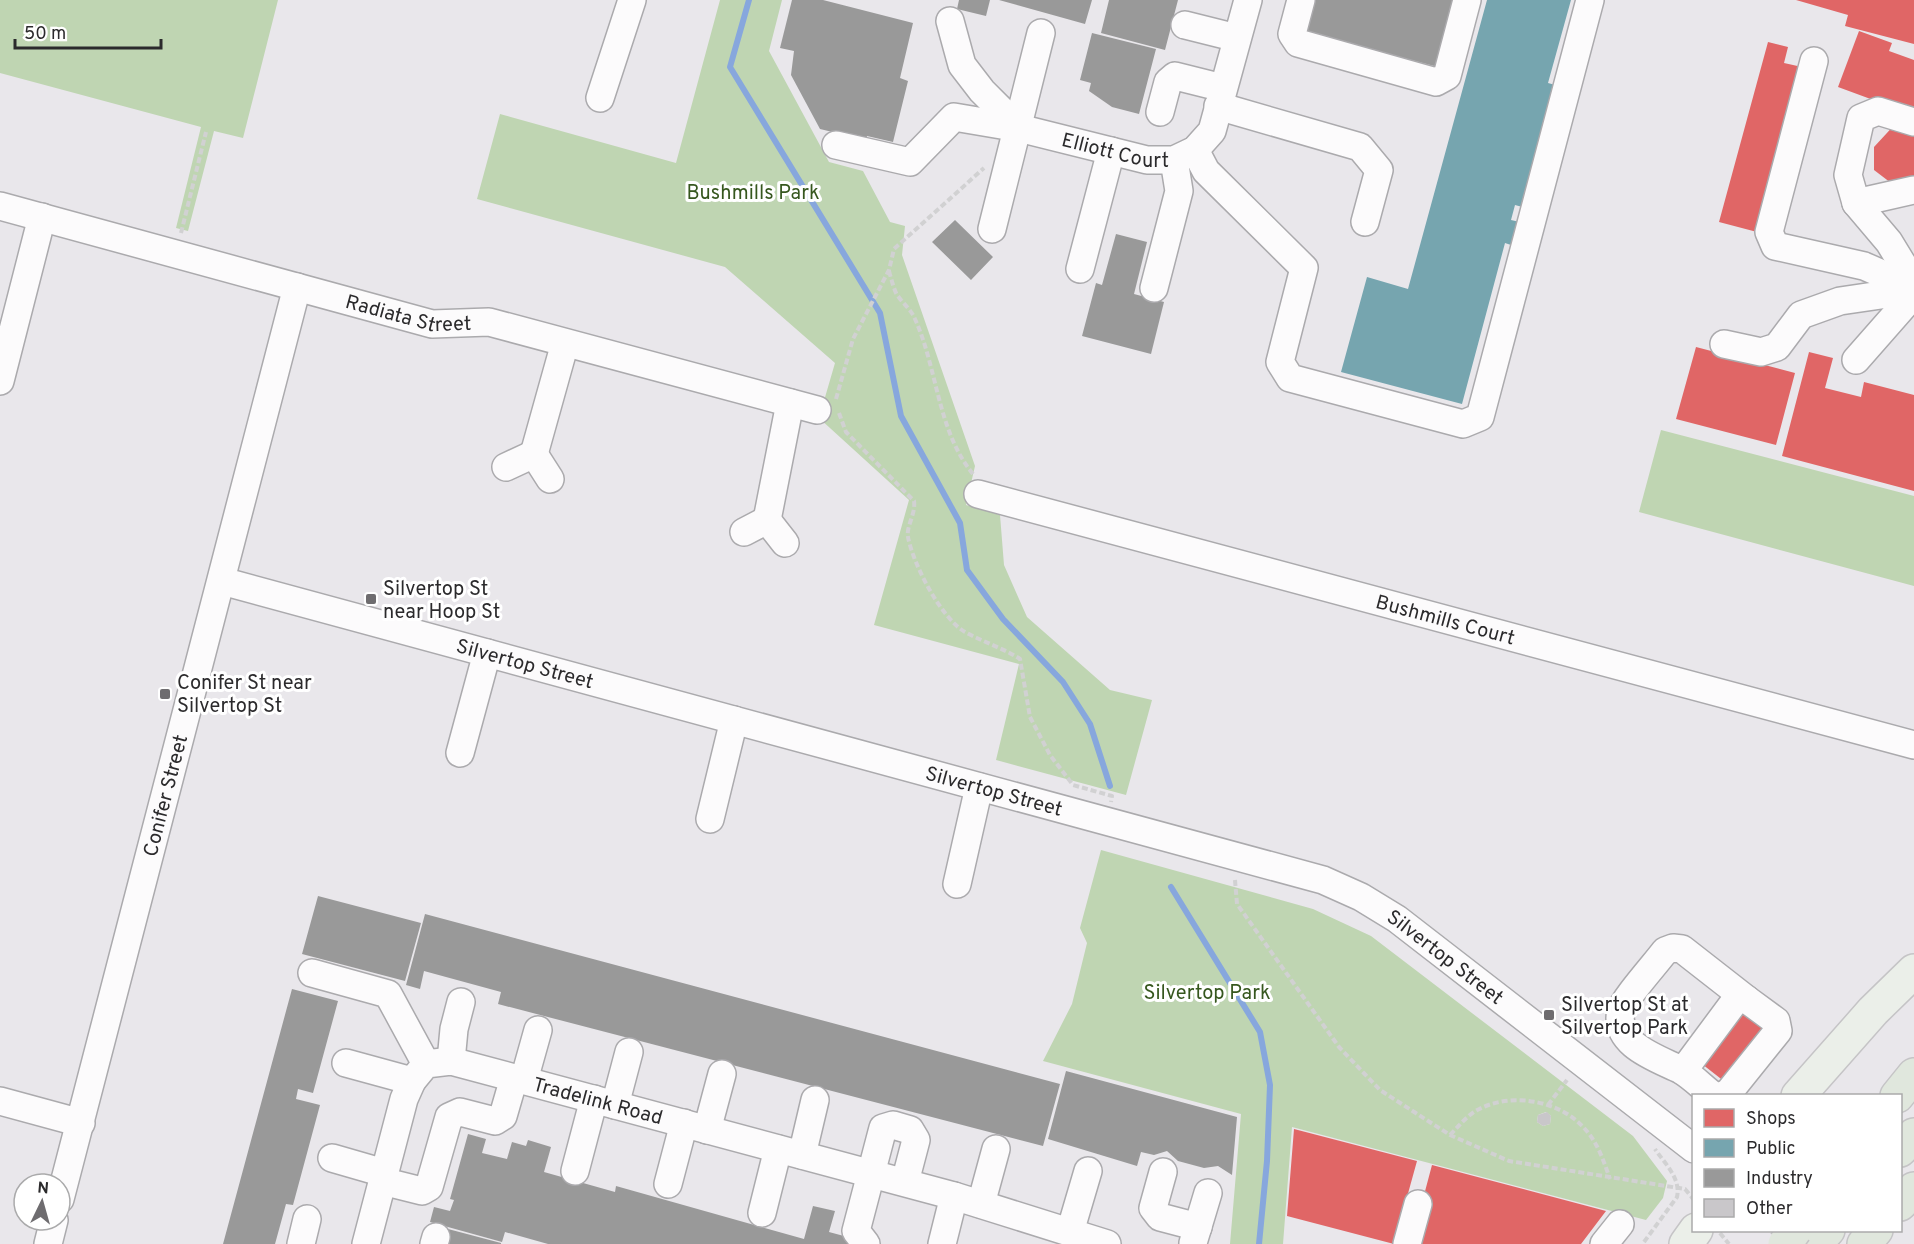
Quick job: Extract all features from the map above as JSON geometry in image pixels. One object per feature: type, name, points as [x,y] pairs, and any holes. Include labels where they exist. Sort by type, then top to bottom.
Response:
[{"type":"highway","points":[[1898,1094],[1914,1075]]},
{"type":"highway","points":[[1902,1148],[1914,1135]]},
{"type":"highway","points":[[1902,1202],[1914,1189]]},
{"type":"highway","points":[[1815,1244],[1825,1232]]},
{"type":"highway","points":[[1864,1244],[1874,1232]]},
{"type":"main road","points":[[1799,1094],[1873,1011],[1914,972]]},
{"type":"main road","points":[[1827,1094],[1914,993]]},
{"type":"main road","points":[[1781,1232],[1792,1244]]},
{"type":"street","points":[[600,99],[632,0]]},
{"type":"street","name":"Elliott Court","points":[[836,145],[910,162],[954,117],[1019,128],[1147,160],[1185,155],[1212,130],[1248,0]]},
{"type":"street","points":[[1301,0],[1292,34],[1298,43],[1436,82],[1446,76],[1467,0]]},
{"type":"street","points":[[1154,288],[1179,191],[1185,155],[1206,171],[1304,268],[1280,362],[1290,378],[1463,424],[1480,417],[1590,0]]},
{"type":"street","points":[[950,21],[962,64],[982,91],[1019,128]]},
{"type":"street","points":[[1185,25],[1237,38]]},
{"type":"street","points":[[992,229],[1041,33]]},
{"type":"street","points":[[1814,61],[1769,232],[1775,246],[1864,266],[1914,291]]},
{"type":"street","points":[[1160,112],[1168,82],[1175,76],[1221,97],[1360,147],[1379,170],[1365,222]]},
{"type":"street","points":[[1914,122],[1878,111],[1861,118],[1848,176],[1856,203],[1889,242],[1914,283]]},
{"type":"street","points":[[1080,269],[1111,151]]},
{"type":"street","points":[[1856,203],[1914,190]]},
{"type":"street","name":"Radiata Street","points":[[0,206],[432,324],[489,322],[817,410]]},
{"type":"street","points":[[0,381],[42,217]]},
{"type":"street","name":"Conifer Street","points":[[67,1172],[297,287]]},
{"type":"street","points":[[1724,344],[1761,352],[1777,347],[1801,315],[1840,301],[1914,291]]},
{"type":"street","points":[[1856,360],[1914,291]]},
{"type":"street","points":[[550,478],[534,454],[565,343]]},
{"type":"street","points":[[785,543],[755,526],[790,403]]},
{"type":"street","points":[[506,467],[534,454]]},
{"type":"street","name":"Bushmills Court","points":[[978,494],[1914,745]]},
{"type":"street","name":"Silvertop Street","points":[[222,581],[1323,880],[1361,897],[1397,918],[1692,1147]]},
{"type":"street","points":[[460,753],[487,653]]},
{"type":"street","points":[[710,819],[734,720]]},
{"type":"street","points":[[957,884],[979,787]]},
{"type":"street","points":[[1713,1094],[1683,1071],[1653,1058],[1628,1041],[1621,1025],[1621,1008],[1665,951],[1673,948],[1682,949],[1776,1021],[1778,1031],[1729,1092],[1724,1094]]},
{"type":"street","points":[[312,973],[388,994],[430,1069]]},
{"type":"street","points":[[1683,1071],[1735,1001],[1746,999]]},
{"type":"street","points":[[366,1244],[404,1099],[430,1069],[454,1029],[461,1002]]},
{"type":"street","points":[[332,1158],[422,1191],[429,1187],[449,1117],[460,1112],[495,1121],[503,1116],[538,1030]]},
{"type":"street","points":[[575,1170],[629,1052]]},
{"type":"street","name":"Tradelink Road","points":[[346,1063],[519,1079],[981,1204],[1031,1232],[1070,1232],[1107,1244]]},
{"type":"street","points":[[668,1184],[722,1074]]},
{"type":"street","points":[[762,1214],[815,1100]]},
{"type":"street","points":[[0,1101],[81,1123]]},
{"type":"street","points":[[866,1244],[856,1231],[883,1128],[893,1125],[910,1130],[916,1140],[905,1182]]},
{"type":"street","points":[[981,1204],[996,1149]]},
{"type":"street","points":[[1070,1232],[1088,1171]]},
{"type":"street","points":[[1163,1172],[1153,1208],[1160,1217],[1196,1235],[1208,1193]]},
{"type":"street","points":[[942,1244],[954,1196]]},
{"type":"street","points":[[1407,1244],[1418,1204]]},
{"type":"path","points":[[176,253],[206,132]]},
{"type":"path","points":[[817,410],[835,401],[840,392],[853,339],[889,270],[894,249],[986,166]]},
{"type":"path","points":[[889,270],[896,294],[914,316],[926,349],[944,420],[959,458],[975,476],[978,494]]},
{"type":"path","points":[[1235,878],[1245,881]]},
{"type":"path","points":[[1548,1105],[1569,1078],[1559,1071]]},
{"type":"path","points":[[1450,1135],[1473,1112],[1498,1101],[1538,1102],[1562,1111],[1585,1128],[1600,1152],[1610,1179]]},
{"type":"path","points":[[1644,1242],[1677,1197],[1679,1188],[1675,1178],[1650,1143]]},
{"type":"path","points":[[1685,1189],[1692,1198]]},
{"type":"path","points":[[1720,1232],[1729,1244]]},
{"type":"green space","points":[[0,0],[278,0],[243,138],[214,131],[188,231],[176,228],[201,127],[0,73]]},
{"type":"green space","name":"Bushmills Park","points":[[720,0],[782,0],[769,51],[829,162],[863,171],[890,222],[905,226],[902,255],[975,466],[966,505],[1000,515],[1004,565],[1027,617],[1110,690],[1152,700],[1126,795],[996,760],[1019,664],[874,625],[909,500],[819,418],[835,363],[725,267],[477,199],[500,114],[676,163]]},
{"type":"green space","points":[[1661,430],[1914,496],[1914,586],[1639,512]]},
{"type":"green space","name":"Silvertop Park","points":[[1101,850],[1313,909],[1371,936],[1633,1136],[1667,1181],[1663,1198],[1646,1220],[1292,1127],[1283,1244],[1230,1244],[1241,1114],[1043,1061],[1072,1004],[1087,943],[1080,928]],"holes":[[[1546,1112],[1551,1116],[1550,1124],[1543,1126],[1537,1122],[1538,1115]]]},
{"type":"building: Shops","points":[[1796,0],[1914,0],[1914,44],[1845,26],[1848,15]]},
{"type":"building: Shops","points":[[1859,31],[1892,43],[1889,51],[1914,60],[1914,115],[1838,87]]},
{"type":"building: Shops","points":[[1768,42],[1788,47],[1784,63],[1802,67],[1757,232],[1719,222]]},
{"type":"building: Shops","points":[[1898,121],[1914,135],[1914,179],[1895,186],[1874,170],[1874,147]]},
{"type":"building: Shops","points":[[1696,347],[1795,373],[1776,445],[1676,419]]},
{"type":"building: Shops","points":[[1809,352],[1833,358],[1825,388],[1861,397],[1864,382],[1914,395],[1914,491],[1782,456]]},
{"type":"building: Shops","points":[[1745,1009],[1768,1027],[1725,1082],[1702,1064]]},
{"type":"building: Shops","points":[[1294,1129],[1417,1161],[1394,1244],[1287,1216]]},
{"type":"building: Shops","points":[[1432,1165],[1606,1211],[1581,1244],[1411,1244]]},
{"type":"building: Public","points":[[1487,0],[1571,0],[1548,83],[1559,86],[1526,208],[1515,205],[1511,220],[1524,223],[1517,247],[1505,243],[1462,404],[1341,372],[1367,277],[1408,289]]},
{"type":"building: Industry","points":[[792,0],[823,0],[913,23],[900,78],[908,81],[893,142],[867,136],[866,140],[820,129],[791,75],[794,51],[780,48]]},
{"type":"building: Industry","points":[[959,0],[990,0],[986,16],[957,9]]},
{"type":"building: Industry","points":[[999,0],[1092,0],[1085,24]]},
{"type":"building: Industry","points":[[1109,0],[1178,0],[1165,50],[1101,33]]},
{"type":"building: Industry","points":[[1309,0],[1456,0],[1438,67],[1300,31]]},
{"type":"building: Industry","points":[[1092,33],[1156,49],[1139,114],[1112,107],[1089,91],[1091,83],[1080,80]]},
{"type":"building: Industry","points":[[955,220],[993,257],[971,280],[932,242]]},
{"type":"building: Industry","points":[[1116,234],[1147,242],[1134,294],[1164,302],[1151,354],[1082,336],[1096,283],[1102,285]]},
{"type":"building: Industry","points":[[318,896],[421,923],[405,981],[302,954]]},
{"type":"building: Industry","points":[[425,914],[1060,1084],[1043,1146],[498,1004],[501,992],[424,971],[420,989],[406,985]]},
{"type":"building: Industry","points":[[292,989],[338,1001],[313,1093],[298,1089],[296,1099],[320,1105],[293,1205],[286,1204],[275,1244],[223,1244]]},
{"type":"building: Industry","points":[[1066,1071],[1237,1117],[1232,1175],[1218,1166],[1204,1168],[1178,1161],[1167,1151],[1154,1155],[1141,1152],[1137,1166],[1048,1139]]},
{"type":"building: Industry","points":[[468,1134],[486,1139],[482,1153],[507,1159],[512,1142],[526,1146],[528,1140],[551,1147],[544,1172],[615,1192],[616,1186],[804,1239],[813,1206],[835,1211],[829,1232],[855,1239],[853,1244],[548,1244],[505,1232],[502,1242],[430,1222],[434,1207],[450,1211],[454,1200],[450,1199]]},
{"type":"building: Industry","points":[[448,1229],[501,1243],[501,1244],[444,1244]]},
{"type":"building: Other","points":[[1547,1112],[1551,1116],[1550,1124],[1543,1126],[1537,1122],[1538,1115]]},
{"type":"waterway","points":[[749,0],[730,67],[880,313],[901,416],[960,523],[967,570],[1003,619],[1063,682],[1090,724],[1110,786]]},
{"type":"waterway","points":[[1171,887],[1260,1032],[1270,1085],[1267,1161],[1259,1244]]},
{"type":"place","name":"Silvertop St near Hoop St","points":[[371,599]]},
{"type":"place","name":"Conifer St near Silvertop St","points":[[165,694]]},
{"type":"place","name":"Silvertop St at Silvertop Park","points":[[1549,1015]]}]
